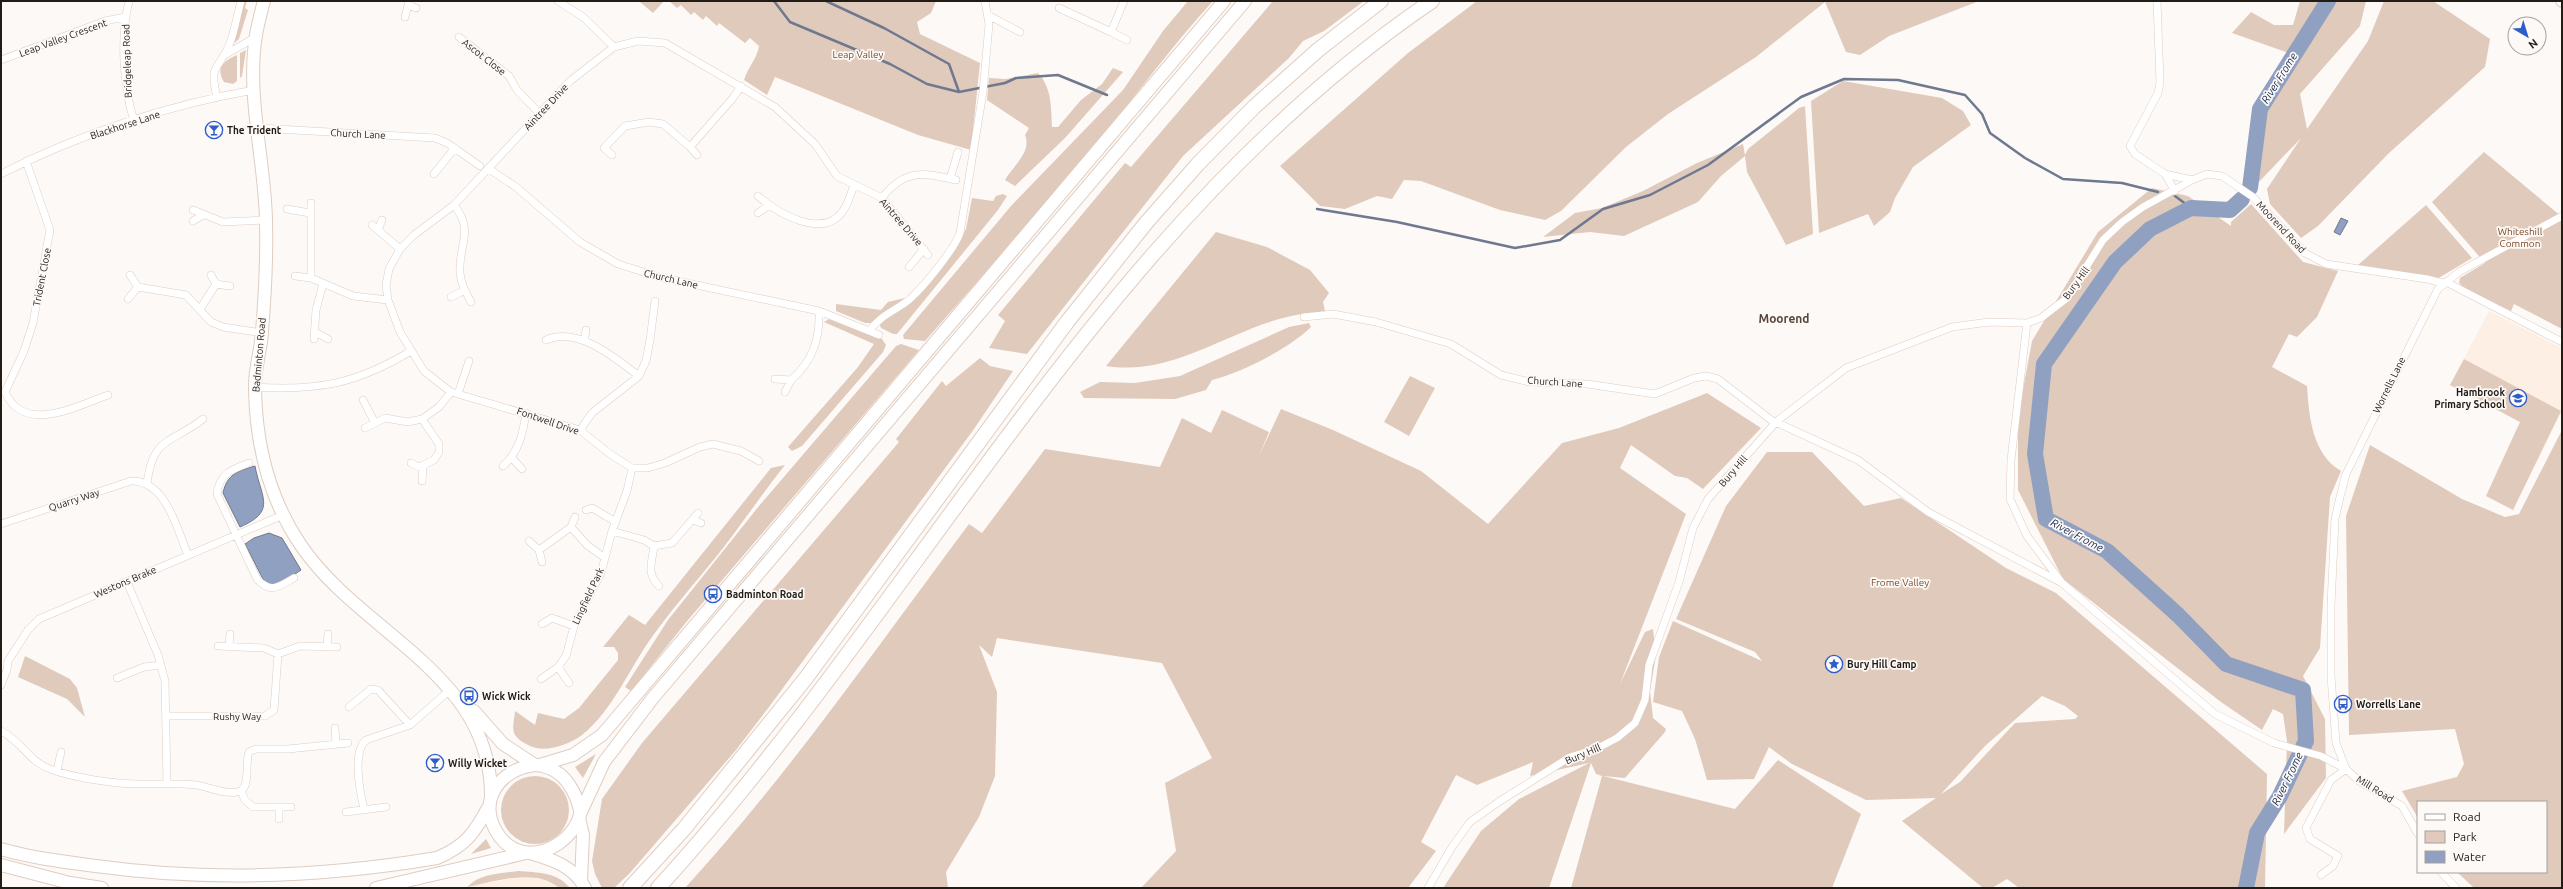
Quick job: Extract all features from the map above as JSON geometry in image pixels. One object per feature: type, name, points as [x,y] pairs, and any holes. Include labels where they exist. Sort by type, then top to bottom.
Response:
[{"type":"highway","points":[[630,888],[684,829],[806,678],[1067,322],[1146,223],[1197,165],[1254,107],[1318,50],[1380,1]]},
{"type":"highway","points":[[658,888],[700,843],[810,707],[1033,405],[1165,240],[1274,129],[1339,72],[1432,1]]},
{"type":"main road","name":"Badminton Road","points":[[264,1],[256,36],[254,90],[266,220],[262,333],[254,387],[262,454],[270,486],[283,515],[300,545],[323,573],[419,659],[450,690],[463,706],[485,749],[491,772],[490,801]]},
{"type":"main road","points":[[1,849],[71,863],[188,876],[287,876],[342,872],[437,858],[449,853],[475,832],[499,782],[509,772],[524,766],[537,765],[572,755],[602,734],[1224,1]]},
{"type":"main road","points":[[376,888],[557,846],[572,831],[604,762],[647,705],[1245,1]]},
{"type":"main road","name":"Badminton Road","points":[[463,706],[474,711],[503,744],[537,765]]},
{"type":"main road","points":[[537,765],[556,771],[566,779],[573,790],[580,815],[583,835],[583,885]]},
{"type":"main road","points":[[490,801],[495,829],[505,842],[564,866],[583,885]]},
{"type":"main road","points":[[1,865],[70,883],[102,888]]},
{"type":"street","name":"Bridgeleap Road","points":[[129,1],[125,17],[126,95],[134,121]]},
{"type":"street","points":[[217,97],[212,80],[213,70],[230,43],[240,1]]},
{"type":"street","points":[[558,1],[583,17],[614,47]]},
{"type":"street","points":[[870,331],[886,312],[898,308],[911,297],[956,245],[964,220],[982,92],[989,24],[985,1]]},
{"type":"street","points":[[1111,32],[1124,1]]},
{"type":"street","points":[[2157,1],[2160,82],[2158,93],[2130,146],[2135,154],[2165,174],[2192,180]]},
{"type":"street","points":[[405,17],[408,3],[416,8]]},
{"type":"street","points":[[1059,8],[1127,40]]},
{"type":"street","points":[[988,14],[1020,32]]},
{"type":"street","name":"Leap Valley Crescent","points":[[1,60],[104,21],[125,17]]},
{"type":"street","points":[[222,57],[256,36]]},
{"type":"street","name":"Ascot Close","points":[[458,37],[509,76],[517,90],[540,114]]},
{"type":"street","name":"Aintree Drive","points":[[411,351],[391,312],[386,284],[389,269],[400,248],[414,235],[454,205],[570,81],[614,47],[638,41],[665,43],[741,86],[775,108],[815,144],[837,176],[882,198],[928,255]]},
{"type":"street","points":[[690,147],[733,98],[741,86]]},
{"type":"street","name":"Blackhorse Lane","points":[[1,174],[26,161],[78,140],[134,121],[217,97],[254,90]]},
{"type":"street","points":[[612,155],[604,148],[617,133],[625,126],[641,123],[663,124],[697,155]]},
{"type":"street","name":"Church Lane","points":[[258,128],[435,138],[455,148],[480,166]]},
{"type":"street","points":[[434,174],[455,148]]},
{"type":"street","points":[[882,198],[896,183],[919,173],[953,179],[958,152]]},
{"type":"street","name":"Trident Close","points":[[26,161],[50,230],[33,323],[24,351],[3,392],[16,408],[34,416],[48,416],[108,395]]},
{"type":"street","name":"Church Lane","points":[[489,169],[516,187],[580,242],[618,264],[659,277],[819,311],[879,335]]},
{"type":"street","points":[[2165,174],[2175,191]]},
{"type":"street","name":"Moorend Road","points":[[2175,191],[2192,180],[2207,174],[2222,176],[2253,197],[2304,253],[2326,264],[2444,282],[2562,342]]},
{"type":"street","points":[[758,196],[768,206],[805,223],[821,224],[835,219],[843,211],[854,185]]},
{"type":"street","name":"Bury Hill","points":[[1428,888],[1452,847],[1470,822],[1500,800],[1570,757],[1603,746],[1617,738],[1635,723],[1645,700],[1649,665],[1679,582],[1693,528],[1708,500],[1777,421],[1846,368],[1920,338],[1952,327],[1989,322],[2028,323],[2041,318],[2067,298],[2103,240],[2122,222],[2143,207],[2175,191]]},
{"type":"street","points":[[311,203],[311,278]]},
{"type":"street","points":[[454,205],[465,222],[460,272],[465,290],[471,302]]},
{"type":"street","points":[[758,213],[768,206]]},
{"type":"street","points":[[287,209],[310,213]]},
{"type":"street","points":[[193,210],[222,222],[266,220]]},
{"type":"street","points":[[193,221],[203,215]]},
{"type":"street","name":"Worrells Lane","points":[[2346,769],[2336,743],[2331,676],[2331,605],[2336,519],[2346,474],[2424,314],[2444,282],[2459,272],[2562,216]]},
{"type":"street","points":[[378,230],[382,220]]},
{"type":"street","points":[[372,225],[400,248]]},
{"type":"street","name":"Aintree Drive","points":[[909,268],[924,249]]},
{"type":"street","points":[[130,275],[138,287],[176,292],[186,295],[211,322],[223,327],[262,333]]},
{"type":"street","points":[[211,275],[216,284]]},
{"type":"street","points":[[295,276],[311,278],[353,296],[388,300]]},
{"type":"street","points":[[200,309],[216,284]]},
{"type":"street","points":[[216,284],[230,286]]},
{"type":"street","points":[[323,284],[316,310],[315,336],[328,339]]},
{"type":"street","points":[[128,299],[138,287]]},
{"type":"street","points":[[451,297],[465,290]]},
{"type":"street","points":[[580,430],[592,413],[639,376],[646,361],[655,301]]},
{"type":"street","points":[[785,392],[791,380],[803,369],[814,351],[820,329],[819,311]]},
{"type":"street","name":"Church Lane","points":[[1304,318],[1333,314],[1376,322],[1451,344],[1501,375],[1530,382],[1587,384],[1654,394],[1694,378],[1706,376],[1718,379],[1771,420],[1777,421],[1858,460],[1928,512],[2062,583]]},
{"type":"street","points":[[2028,323],[2011,460],[2010,499],[2027,536],[2062,583]]},
{"type":"street","points":[[584,341],[586,330]]},
{"type":"street","points":[[546,340],[558,337],[584,341],[605,351],[639,376]]},
{"type":"street","points":[[254,387],[285,389],[315,387],[347,382],[383,368],[411,351]]},
{"type":"street","name":"Fontwell Drive","points":[[411,351],[424,371],[454,393],[580,430],[610,454],[632,468]]},
{"type":"street","points":[[365,428],[385,418],[408,422],[422,419],[440,407],[454,393],[469,361]]},
{"type":"street","points":[[775,379],[791,380]]},
{"type":"street","points":[[363,400],[375,423]]},
{"type":"street","points":[[503,466],[512,458],[520,441],[526,413]]},
{"type":"street","points":[[188,555],[165,501],[157,490],[147,483],[149,466],[155,451],[164,441],[181,435],[203,419]]},
{"type":"street","points":[[422,419],[438,444],[439,452],[434,460],[423,467]]},
{"type":"street","points":[[632,468],[653,466],[700,447],[713,444],[727,446],[759,462]]},
{"type":"street","points":[[512,458],[522,470]]},
{"type":"street","points":[[249,463],[230,470],[218,484],[217,494],[257,579],[264,587],[279,587],[294,578]]},
{"type":"street","points":[[411,463],[423,467]]},
{"type":"street","points":[[422,481],[423,467]]},
{"type":"street","name":"Lingfield Park","points":[[542,679],[558,667],[566,656],[574,626],[594,588],[605,558],[612,531],[627,491],[632,468]]},
{"type":"street","name":"Quarry Way","points":[[1,524],[132,481],[147,483]]},
{"type":"street","points":[[586,510],[592,508],[616,522]]},
{"type":"street","points":[[612,531],[644,540],[654,546],[672,543],[698,513]]},
{"type":"street","name":"Westons Brake","points":[[1,686],[7,670],[4,660],[28,630],[39,619],[283,515]]},
{"type":"street","points":[[539,550],[571,527],[575,517]]},
{"type":"street","points":[[693,520],[701,523]]},
{"type":"street","points":[[571,527],[587,545],[605,558]]},
{"type":"street","points":[[529,541],[539,550],[542,562]]},
{"type":"street","points":[[654,546],[650,570],[652,579],[660,586]]},
{"type":"street","points":[[127,582],[161,665],[165,681],[167,784]]},
{"type":"street","name":"Mill Road","points":[[2062,583],[2215,714],[2274,743],[2321,756],[2346,769],[2359,781],[2402,806],[2417,832]]},
{"type":"street","points":[[542,624],[552,618],[574,626]]},
{"type":"street","points":[[229,646],[230,634]]},
{"type":"street","points":[[327,647],[328,634]]},
{"type":"street","points":[[218,646],[264,648],[278,654],[300,646],[337,648]]},
{"type":"street","name":"Rushy Way","points":[[166,716],[265,716],[270,714],[276,705],[278,654]]},
{"type":"street","points":[[117,678],[144,667],[161,665]]},
{"type":"street","points":[[558,667],[570,683]]},
{"type":"street","points":[[349,707],[371,688],[378,690],[410,725]]},
{"type":"street","points":[[364,809],[360,790],[358,753],[361,745],[366,740],[410,725],[450,690]]},
{"type":"street","points":[[335,728],[336,744]]},
{"type":"street","points":[[1,730],[14,737],[35,761],[58,771],[102,780],[138,784],[197,785],[234,792],[241,790],[246,780],[246,759],[249,752],[256,749],[288,750],[348,743]]},
{"type":"street","points":[[58,771],[61,752]]},
{"type":"street","points":[[2320,875],[2333,866],[2338,856],[2310,839],[2306,828],[2331,780],[2346,769]]},
{"type":"street","points":[[241,790],[245,800],[253,807],[291,807]]},
{"type":"street","points":[[279,807],[279,819]]},
{"type":"street","points":[[346,812],[386,807]]},
{"type":"street","points":[[2442,873],[2456,888]]},
{"type":"street","points":[[70,883],[85,888]]},
{"type":"shaded area","name":"Hambrook Primary School","points":[[2489,311],[2562,348],[2562,411],[2513,510],[2486,496],[2520,422],[2450,385]]},
{"type":"shaded area","points":[[524,876],[553,882],[559,888],[461,888]]},
{"type":"green space","points":[[244,1],[247,1],[245,8],[248,10],[239,39],[234,43]]},
{"type":"green space","points":[[639,1],[664,1],[653,13]]},
{"type":"green space","name":"Leap Valley","points":[[669,1],[936,1],[931,13],[917,22],[920,34],[980,63],[971,150],[918,135],[775,77],[767,95],[744,80],[759,46],[750,38],[745,43],[719,23],[717,26],[706,16],[703,20],[694,12],[691,15],[681,5],[677,8]]},
{"type":"green space","points":[[1188,1],[1213,1],[1182,36],[1073,171],[925,341],[904,339],[903,335],[1011,206],[1123,90],[1163,31]]},
{"type":"green space","points":[[1273,1],[1364,1],[1324,31],[1303,41],[1289,58],[1183,156],[1027,354],[989,348],[1005,321],[998,315],[1125,163],[1131,167]]},
{"type":"green space","points":[[1477,1],[1979,1],[1889,36],[1860,55],[1846,52],[1825,2],[1756,57],[1668,114],[1626,147],[1561,211],[1545,220],[1500,210],[1421,181],[1404,180],[1392,199],[1377,196],[1345,209],[1320,206],[1280,166],[1408,53]]},
{"type":"green space","points":[[2300,1],[2366,1],[2360,26],[2300,94],[2307,129],[2368,41],[2384,1],[2433,1],[2490,39],[2485,67],[2389,153],[2318,226],[2301,238],[2270,204],[2267,189],[2301,138],[2257,184],[2265,104],[2294,55],[2232,33],[2251,12],[2274,25],[2293,25]]},
{"type":"green space","points":[[246,50],[242,76],[240,78],[240,53]]},
{"type":"green space","points":[[237,55],[237,81],[233,84],[224,82],[220,72],[222,65]]},
{"type":"green space","points":[[1113,68],[1123,72],[1065,138],[1015,186],[1005,180],[1024,153],[1026,147],[1025,135],[1029,128],[987,100],[989,78],[1006,79],[1038,73],[1046,85],[1050,98],[1052,127],[1058,127],[1081,100],[1102,84]]},
{"type":"green space","points":[[1843,81],[1942,98],[1963,111],[1971,125],[1913,167],[1895,198],[1890,212],[1874,226],[1868,214],[1819,233],[1811,101]]},
{"type":"green space","points":[[1805,106],[1813,234],[1786,245],[1747,172],[1745,156],[1721,176],[1698,202],[1624,236],[1590,232],[1543,237],[1575,213],[1602,208],[1643,191],[1697,163],[1743,144],[1745,155],[1748,149],[1799,108]]},
{"type":"green space","name":"Whiteshill Common","points":[[2484,152],[2562,217],[2562,329],[2514,304],[2511,311],[2465,289],[2459,283],[2460,278],[2485,263],[2432,202]]},
{"type":"green space","points":[[2152,188],[2188,196],[2231,226],[2231,222],[2251,204],[2303,262],[2338,271],[2317,317],[2297,337],[2289,334],[2272,367],[2307,386],[2311,422],[2318,445],[2331,464],[2341,471],[2330,497],[2320,648],[2303,676],[2325,719],[2326,778],[2284,834],[2287,741],[2283,714],[2273,709],[2262,730],[2221,702],[2063,579],[2018,490],[2018,416],[2032,341],[2098,232]]},
{"type":"green space","points":[[1003,194],[1007,196],[998,210],[897,334],[893,334],[881,328],[879,323],[903,306],[958,243],[966,229],[972,198],[993,201],[996,196]]},
{"type":"green space","points":[[2426,205],[2472,258],[2437,279],[2358,265]]},
{"type":"green space","points":[[1216,232],[1267,247],[1310,270],[1329,293],[1323,302],[1325,311],[1283,318],[1261,325],[1196,352],[1153,365],[1130,367],[1106,366]]},
{"type":"green space","points":[[905,298],[871,323],[865,323],[836,311],[836,304],[881,310],[888,302]]},
{"type":"green space","points":[[831,318],[882,339],[886,345],[883,352],[802,446],[792,451],[788,447],[858,367],[874,344],[824,322]]},
{"type":"green space","points":[[1309,323],[1311,327],[1291,343],[1251,366],[1224,377],[1212,380],[1206,390],[1175,399],[1084,398],[1080,392],[1100,382],[1135,383],[1180,376],[1289,327]]},
{"type":"green space","points":[[901,344],[919,350],[688,620],[631,691],[625,687],[668,620],[759,506],[896,346]]},
{"type":"green space","points":[[980,358],[990,366],[1013,371],[974,429],[736,750],[629,874],[614,888],[602,888],[595,874],[592,861],[602,799],[642,743],[899,442],[896,439],[942,381],[946,386]]},
{"type":"green space","points":[[2464,359],[2561,411],[2513,510],[2486,496],[2520,422],[2450,385]]},
{"type":"green space","points":[[1410,376],[1435,388],[1409,436],[1384,422]]},
{"type":"green space","points":[[1707,393],[1761,428],[1703,489],[1687,478],[1675,476],[1631,445],[1620,468],[1686,514],[1620,684],[1645,632],[1653,629],[1656,655],[1650,691],[1653,718],[1666,729],[1625,778],[1603,776],[1735,809],[1778,760],[1861,814],[1832,888],[1571,888],[1602,776],[1596,774],[1591,763],[1549,888],[1443,888],[1481,831],[1519,799],[1589,763],[1530,776],[1533,762],[1477,785],[1456,775],[1421,842],[1436,851],[1408,888],[1141,888],[1176,851],[1165,783],[1212,758],[1162,663],[997,638],[992,657],[979,645],[997,692],[995,776],[979,817],[946,872],[948,888],[685,888],[760,800],[832,709],[969,524],[982,533],[1045,449],[1160,467],[1182,418],[1211,433],[1222,410],[1269,432],[1259,456],[1281,409],[1333,430],[1421,471],[1488,524],[1562,443],[1619,428]]},
{"type":"green space","points":[[2562,430],[2562,888],[2474,888],[2458,873],[2547,873],[2547,801],[2417,801],[2417,816],[2402,791],[2457,777],[2464,764],[2455,729],[2349,735],[2346,516],[2370,445],[2462,499],[2505,517],[2519,514]]},
{"type":"green space","name":"Frome Valley","points":[[1767,452],[1812,452],[1864,506],[1901,498],[2006,568],[2056,593],[2267,774],[2265,888],[2019,888],[2007,879],[1992,888],[1983,888],[1902,821],[1936,798],[1866,800],[1792,764],[1769,747],[1754,779],[1707,780],[1695,739],[1682,711],[1653,702],[1659,657],[1673,621],[1762,661],[1755,652],[1676,619],[1726,506]],"holes":[[[2042,696],[2065,706],[2078,716],[2075,719],[2015,723],[1960,782],[1941,794],[1985,746]]]},
{"type":"green space","points":[[785,465],[725,546],[660,627],[644,649],[612,701],[593,725],[576,739],[556,747],[541,749],[534,748],[518,738],[515,735],[513,727],[515,711],[535,725],[538,713],[564,719],[579,708],[618,660],[618,653],[614,647],[603,647],[629,615],[645,625],[771,468]]},
{"type":"green space","points":[[25,656],[70,679],[77,688],[85,717],[67,699],[18,677]]},
{"type":"green space","points":[[596,754],[583,778],[575,767]]},
{"type":"green space","points":[[528,776],[542,776],[554,781],[564,791],[569,803],[569,817],[564,829],[554,839],[542,844],[528,844],[516,839],[506,829],[501,817],[501,803],[506,791],[516,781]]},
{"type":"green space","points":[[486,839],[491,848],[471,854]]},
{"type":"green space","points":[[518,871],[553,876],[565,882],[570,888],[559,888],[550,882],[539,878],[527,877],[467,887],[472,882],[484,877]]},
{"type":"water","points":[[2341,218],[2348,221],[2340,235],[2334,232]]},
{"type":"water","points":[[255,466],[263,495],[263,509],[252,521],[240,527],[223,493],[230,477],[238,472]]},
{"type":"water","points":[[269,533],[282,538],[301,570],[284,581],[275,584],[265,583],[245,544],[254,538]]},
{"type":"waterway","points":[[774,1],[790,22],[890,64],[927,84],[959,92],[1005,83],[1016,78],[1058,75],[1107,95]]},
{"type":"waterway","points":[[826,1],[884,28],[949,64],[959,92]]},
{"type":"waterway","name":"River Frome","points":[[2250,188],[2260,109],[2328,1]]},
{"type":"waterway","points":[[1317,209],[1397,222],[1515,248],[1560,240],[1603,209],[1650,195],[1708,165],[1801,97],[1844,79],[1898,80],[1965,95],[1982,114],[1990,133],[2025,158],[2063,179],[2122,183],[2158,192]]},
{"type":"waterway","points":[[2175,196],[2191,208]]},
{"type":"waterway","name":"River Frome","points":[[2242,199],[2230,210],[2191,208],[2150,229],[2115,262],[2044,364],[2035,454],[2046,519],[2107,551],[2178,615],[2226,664],[2303,690],[2306,741],[2280,796],[2257,833],[2246,888]]},
{"type":"place","name":"The Trident","points":[[214,130]]},
{"type":"place","name":"Hambrook Primary School","points":[[2518,398]]},
{"type":"place","name":"Badminton Road","points":[[713,594]]},
{"type":"place","name":"Bury Hill Camp","points":[[1834,664]]},
{"type":"place","name":"Wick Wick","points":[[469,696]]},
{"type":"place","name":"Worrells Lane","points":[[2343,704]]},
{"type":"place","name":"Willy Wicket","points":[[435,763]]},
{"type":"district","name":"Moorend","points":[[1784,318]]}]
